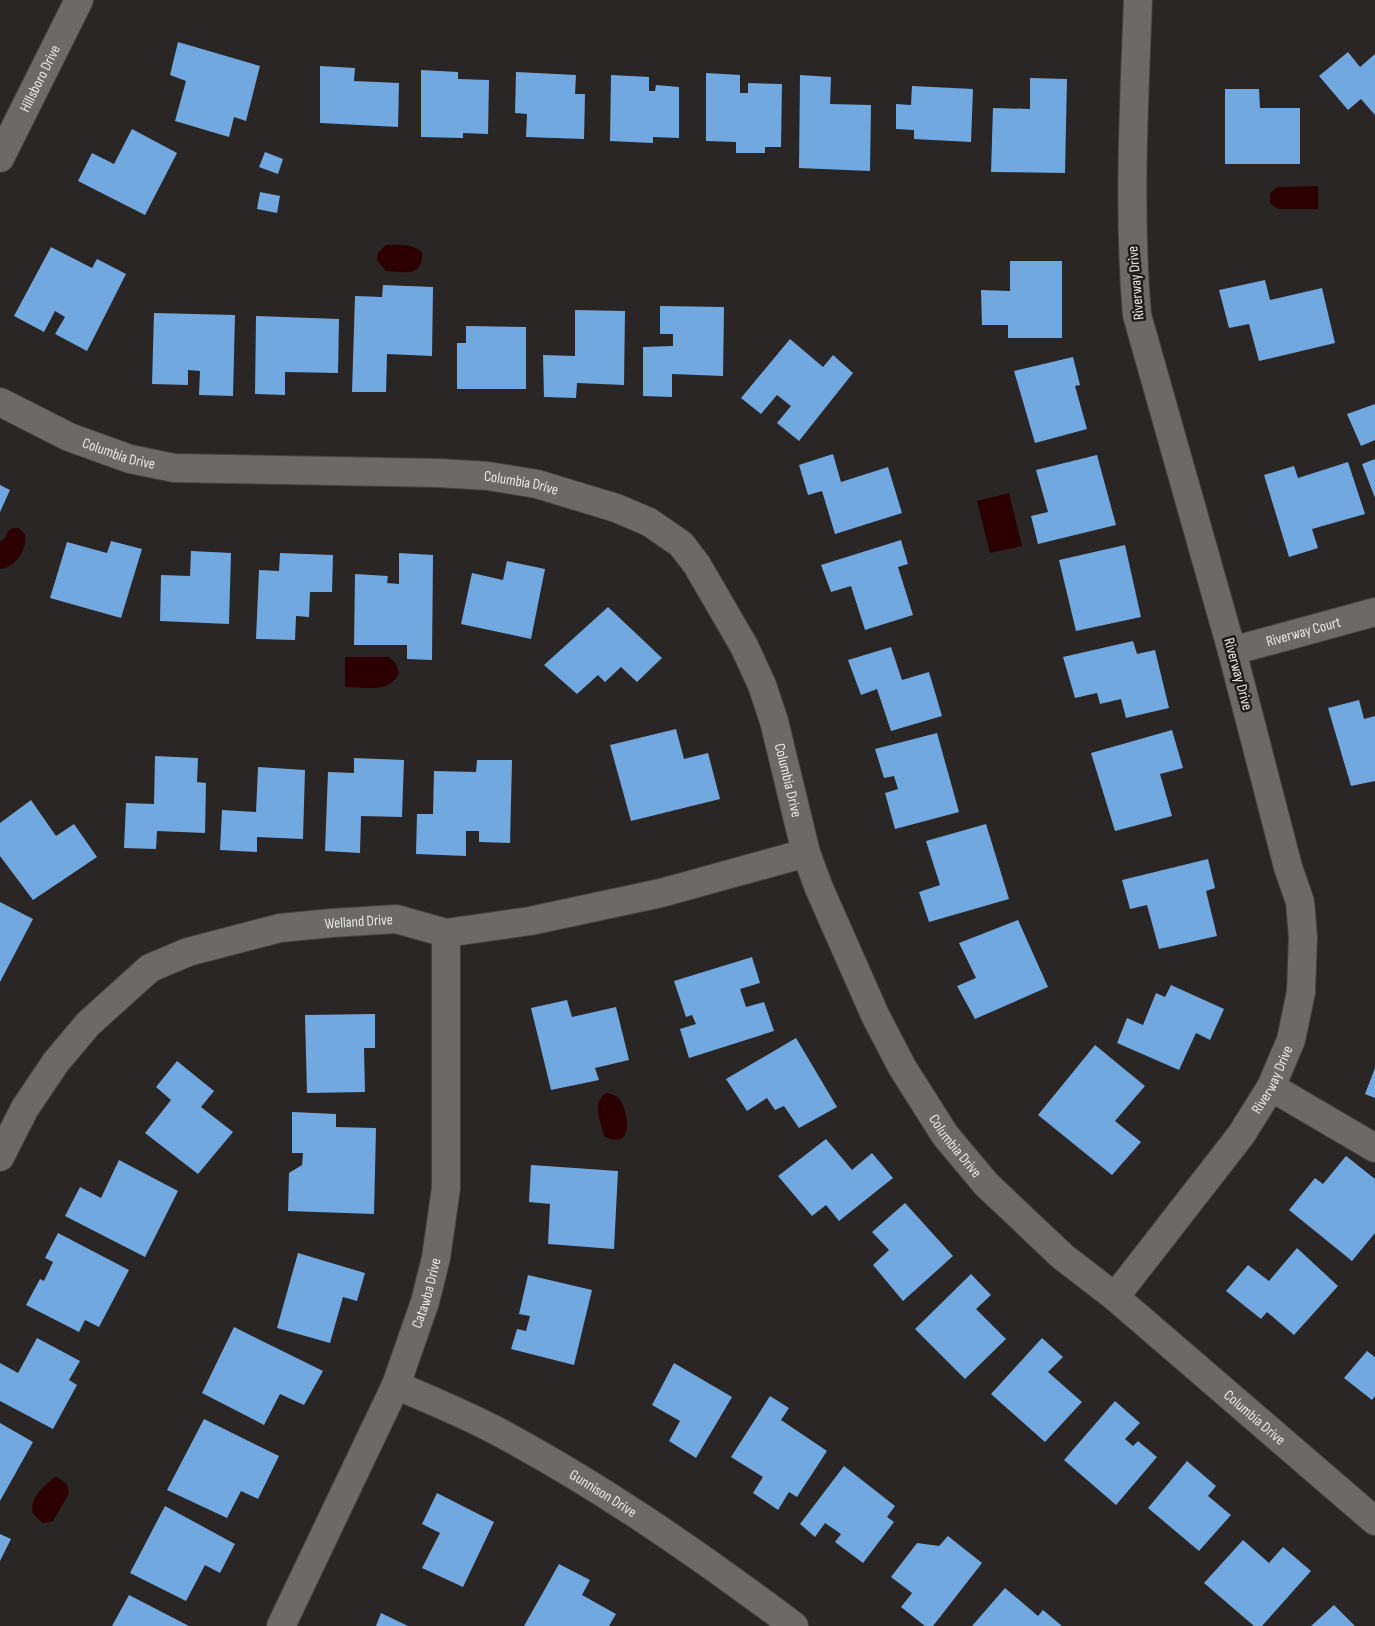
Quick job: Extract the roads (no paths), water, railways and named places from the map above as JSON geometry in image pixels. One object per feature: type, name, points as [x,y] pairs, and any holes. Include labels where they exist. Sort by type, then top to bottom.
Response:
[{"type":"street","name":"Hillsboro Drive","points":[[0,158],[79,0]]},
{"type":"street","name":"Riverway Drive","points":[[1115,1297],[1241,1135],[1271,1087],[1291,1040],[1301,992],[1302,928],[1300,902],[1288,867],[1232,651],[1137,315],[1133,269],[1132,209],[1138,0]]},
{"type":"street","name":"Columbia Drive","points":[[0,402],[78,440],[130,459],[174,468],[439,473],[488,476],[537,484],[616,508],[649,522],[681,544],[698,565],[744,646],[762,685],[774,720],[806,853],[875,1015],[902,1067],[945,1135],[986,1184],[1014,1213],[1062,1256],[1115,1297],[1375,1521]]},
{"type":"street","name":"Riverway Court","points":[[1232,651],[1375,612]]},
{"type":"street","name":"Welland Drive","points":[[0,1157],[25,1108],[56,1062],[88,1024],[150,968],[188,952],[280,928],[396,920],[446,932],[530,922],[661,893],[806,853]]},
{"type":"street","name":"Catawba Drive","points":[[281,1626],[396,1384],[425,1302],[436,1258],[446,1188],[446,932]]},
{"type":"street","points":[[1271,1087],[1375,1148]]},
{"type":"street","name":"Gunnison Drive","points":[[396,1384],[492,1429],[579,1479],[694,1553],[794,1626]]}]
